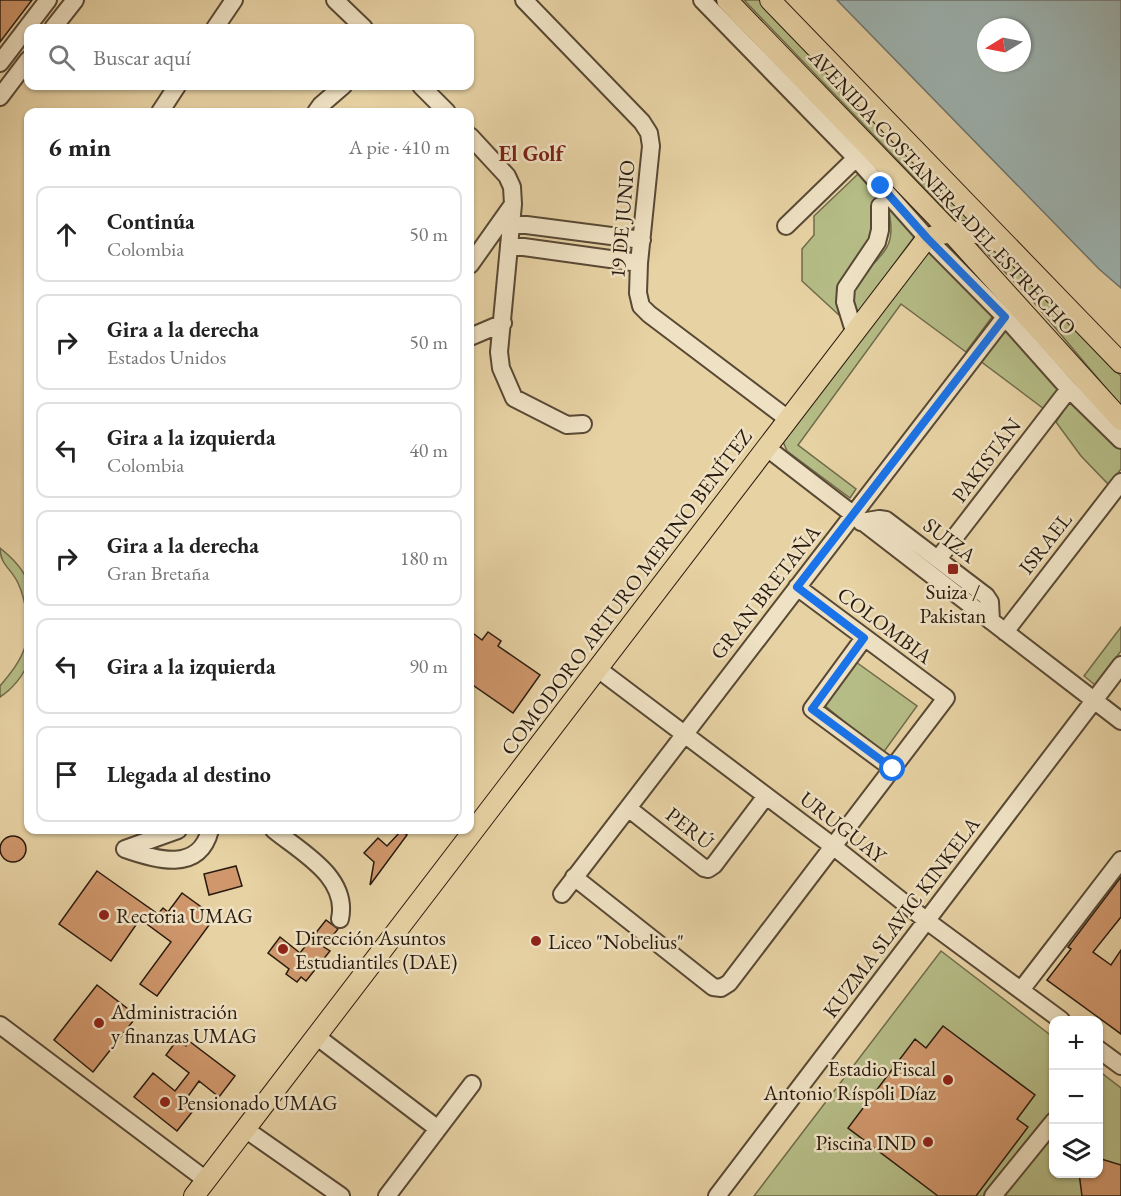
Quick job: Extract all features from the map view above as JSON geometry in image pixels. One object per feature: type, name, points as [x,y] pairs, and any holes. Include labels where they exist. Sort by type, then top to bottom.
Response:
[{"type":"main road","name":"AVENIDA COSTANERA DEL ESTRECHO","points":[[727,0],[950,231],[1121,420]]},
{"type":"main road","name":"AVENIDA COSTANERA DEL ESTRECHO","points":[[770,0],[1121,363]]},
{"type":"main road","points":[[927,238],[950,231],[976,232],[1006,246]]},
{"type":"main road","name":"COMODORO ARTURO MERINO BENÍTEZ","points":[[474,830],[927,238]]},
{"type":"main road","name":"COMODORO ARTURO MERINO BENÍTEZ","points":[[200,1188],[471,834]]},
{"type":"street","points":[[30,24],[48,0]]},
{"type":"street","points":[[56,24],[75,0]]},
{"type":"street","points":[[218,24],[234,0]]},
{"type":"street","points":[[334,0],[360,24]]},
{"type":"street","name":"19 DE JUNIO","points":[[524,0],[646,127],[651,146],[638,292],[645,310],[788,419]]},
{"type":"street","points":[[702,0],[856,158],[927,238],[1005,317],[1069,389],[1121,440]]},
{"type":"street","points":[[0,63],[24,32]]},
{"type":"street","points":[[0,97],[24,65]]},
{"type":"street","points":[[163,108],[174,90]]},
{"type":"street","points":[[319,108],[339,90]]},
{"type":"street","points":[[425,90],[443,108]]},
{"type":"street","points":[[474,140],[507,176],[512,188],[513,204],[499,352],[501,368],[514,398],[567,425],[583,424]]},
{"type":"street","points":[[786,226],[856,158]]},
{"type":"street","points":[[474,259],[513,204]]},
{"type":"street","points":[[854,331],[845,302],[846,288],[878,242],[880,206]]},
{"type":"street","points":[[511,223],[642,240]]},
{"type":"street","points":[[508,245],[639,263]]},
{"type":"street","name":"GRAN BRETAÑA","points":[[562,894],[797,587],[857,518],[1005,317]]},
{"type":"street","points":[[474,335],[503,323]]},
{"type":"street","name":"PAKISTÁN","points":[[938,559],[1069,389]]},
{"type":"street","name":"SUIZA","points":[[767,448],[1121,721]]},
{"type":"street","name":"ISRAEL","points":[[1005,632],[1121,482]]},
{"type":"street","name":"SUIZA","points":[[857,518],[886,520],[989,598],[991,621]]},
{"type":"street","name":"COLOMBIA","points":[[797,587],[946,698],[893,769]]},
{"type":"street","points":[[574,877],[713,987],[721,988],[729,983],[893,769],[812,709],[864,638]]},
{"type":"street","name":"KUZMA SLAVIC KINKELA","points":[[717,1196],[1121,665]]},
{"type":"street","name":"URUGUAY","points":[[598,669],[834,847],[927,921],[1056,1016]]},
{"type":"street","name":"PERÚ","points":[[628,808],[708,869],[714,865],[766,796]]},
{"type":"street","points":[[167,834],[125,849],[159,860],[176,860],[193,855],[207,842],[209,834]]},
{"type":"street","points":[[279,834],[330,876],[342,904],[340,919]]},
{"type":"street","points":[[1021,990],[1121,860]]},
{"type":"street","points":[[0,1025],[200,1188]]},
{"type":"street","points":[[316,1036],[438,1129]]},
{"type":"street","points":[[1103,1057],[1121,1066]]},
{"type":"street","points":[[387,1196],[472,1084]]},
{"type":"street","points":[[993,1196],[1051,1124]]},
{"type":"street","points":[[245,1129],[341,1196]]},
{"type":"green space","points":[[744,0],[764,0],[973,219],[969,222],[956,221]]},
{"type":"green space","points":[[858,174],[876,194],[878,221],[876,238],[846,274],[839,315],[802,281],[802,249],[814,235],[814,216]]},
{"type":"green space","points":[[888,204],[912,230],[914,237],[856,316],[853,302],[856,283],[880,257],[889,242],[891,226]]},
{"type":"green space","points":[[973,239],[991,243],[1121,376],[1121,406],[1031,299]]},
{"type":"green space","points":[[926,248],[995,313],[966,352],[901,304],[798,445],[856,489],[850,498],[787,451],[782,439]]},
{"type":"green space","points":[[1005,327],[1062,387],[1044,409],[979,360]]},
{"type":"green space","points":[[1072,398],[1121,446],[1121,469],[1109,485],[1081,456],[1056,422]]},
{"type":"green space","points":[[0,548],[12,558],[24,574],[24,602],[15,578],[0,554]]},
{"type":"green space","points":[[1121,627],[1121,651],[1095,685],[1084,676]]},
{"type":"green space","points":[[24,649],[24,671],[9,690],[0,697],[0,686]]},
{"type":"green space","points":[[856,662],[917,706],[883,753],[824,705]]},
{"type":"green space","name":"Estadio Fiscal Antonio Ríspoli Díaz","points":[[941,951],[1049,1034],[1049,1178],[1103,1178],[1103,1074],[1121,1088],[1121,1196],[754,1196]]},
{"type":"water","points":[[837,0],[1121,0],[1121,288],[1099,269]]},
{"type":"building","points":[[0,0],[32,0],[0,42]]},
{"type":"building","points":[[488,632],[501,641],[498,646],[540,675],[513,713],[474,686],[474,634],[482,640]]},
{"type":"building","points":[[398,834],[407,835],[370,885],[374,862],[364,853],[378,838],[387,846]]},
{"type":"building","points":[[13,836],[22,840],[26,849],[22,858],[13,862],[4,858],[0,849],[4,840]]},
{"type":"building","points":[[236,866],[242,886],[209,895],[204,874]]},
{"type":"building","points":[[97,871],[158,914],[163,908],[168,912],[182,893],[215,917],[157,996],[140,984],[171,942],[140,919],[111,961],[59,924]]},
{"type":"building","points":[[1121,877],[1121,917],[1093,952],[1111,965],[1121,950],[1121,1034],[1103,1021],[1103,1016],[1096,1016],[1047,980],[1071,949],[1068,947]]},
{"type":"building","name":"Dirección Asuntos Estudiantiles (DAE)","points":[[326,920],[338,929],[324,947],[330,951],[306,981],[301,977],[297,982],[286,974],[289,969],[268,953],[280,937],[300,953]]},
{"type":"building","name":"Administración y finanzas UMAG","points":[[97,985],[137,1016],[93,1072],[54,1040]]},
{"type":"building","points":[[943,1026],[1035,1095],[1017,1119],[1028,1127],[976,1196],[938,1196],[848,1128],[915,1039],[926,1048]]},
{"type":"building","points":[[177,1040],[186,1046],[189,1041],[235,1076],[219,1097],[199,1081],[186,1099],[196,1107],[177,1131],[134,1097],[153,1073],[175,1091],[189,1073],[166,1055]]},
{"type":"building","points":[[1103,1160],[1121,1165],[1121,1196],[1082,1196],[1080,1178],[1103,1178]]},
{"type":"place","name":"Suiza / Pakistan","points":[[953,569]]},
{"type":"place","name":"Rectoria UMAG","points":[[104,915]]},
{"type":"place","name":"Liceo \"Nobelius\"","points":[[536,941]]},
{"type":"place","name":"Dirección Asuntos Estudiantiles (DAE)","points":[[283,949]]},
{"type":"place","name":"Administración y finanzas UMAG","points":[[99,1023]]},
{"type":"place","name":"Estadio Fiscal Antonio Ríspoli Díaz","points":[[948,1080]]},
{"type":"place","name":"Pensionado UMAG","points":[[165,1102]]},
{"type":"place","name":"Piscina IND","points":[[928,1142]]},
{"type":"district","name":"El Golf","points":[[531,153]]},
{"type":"route","points":[[881,186],[927,238],[1005,317],[797,587],[864,638],[812,709],[893,769]]}]
